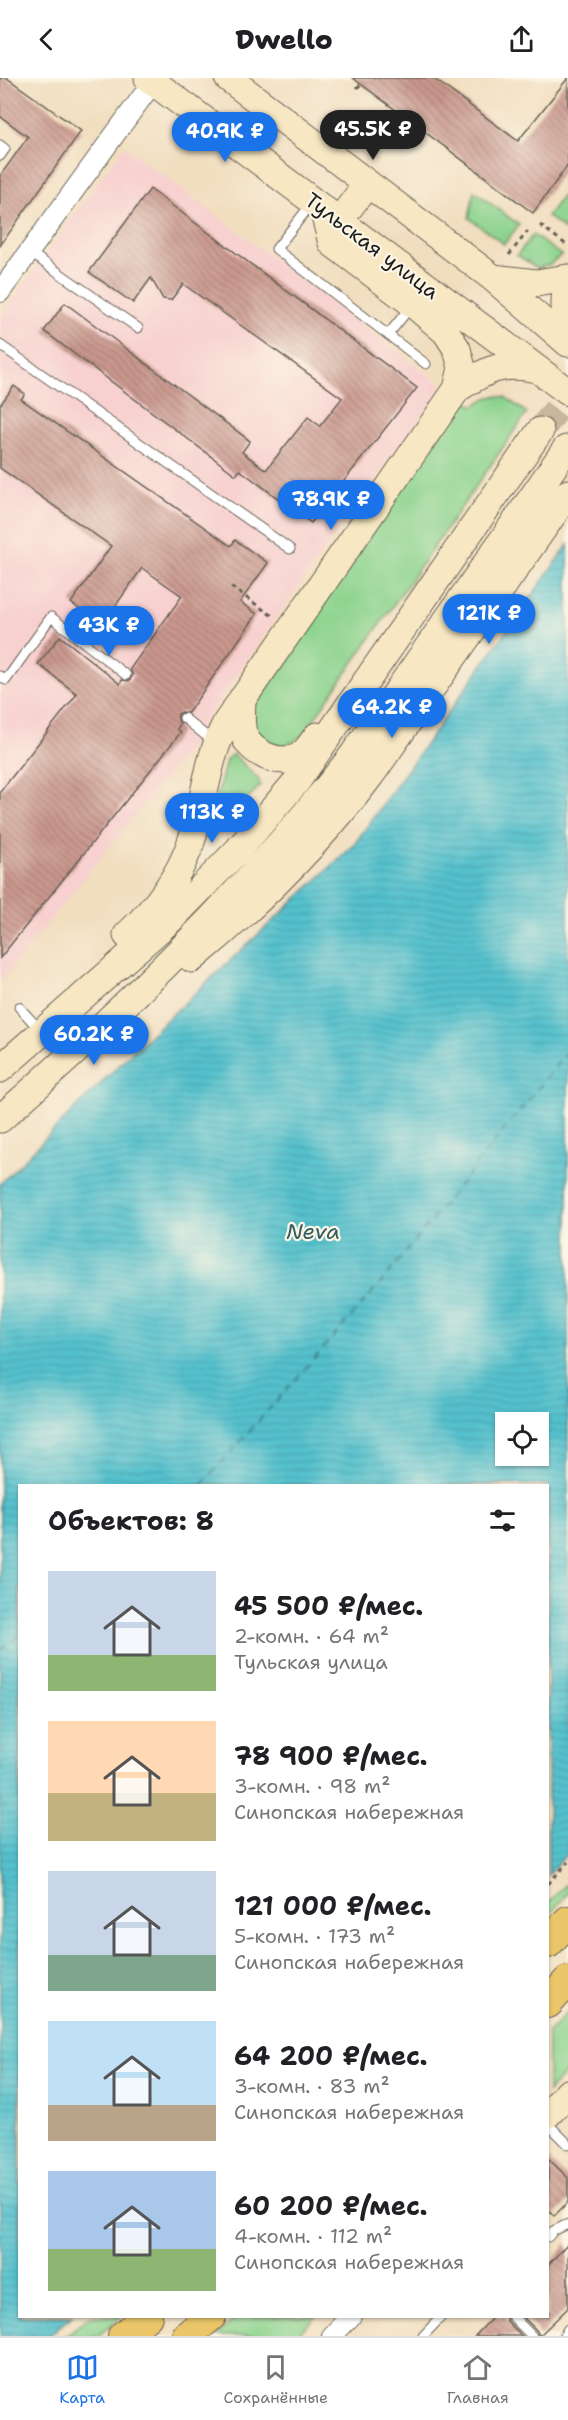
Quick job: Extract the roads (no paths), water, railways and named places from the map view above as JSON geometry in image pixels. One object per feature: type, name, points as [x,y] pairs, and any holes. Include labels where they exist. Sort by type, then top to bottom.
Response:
[{"type":"main road","points":[[228,78],[493,278],[568,344]]},
{"type":"main road","name":"Тульская улица","points":[[150,80],[568,392]]},
{"type":"main road","points":[[78,999],[95,966],[150,913],[183,862],[216,743],[242,699],[457,389],[462,368],[457,350],[446,332],[332,243],[325,210],[366,184]]},
{"type":"main road","points":[[493,278],[536,283],[568,278],[565,300],[568,327]]},
{"type":"main road","points":[[457,389],[478,375],[495,368],[510,365],[537,369]]},
{"type":"main road","points":[[0,1069],[170,920],[238,850],[297,781],[540,431]]},
{"type":"main road","points":[[0,1119],[87,1042],[153,978],[239,889],[327,788],[353,755],[566,449]]},
{"type":"main road","points":[[153,978],[184,965],[219,936],[267,893],[341,814],[374,772],[568,493]]},
{"type":"main road","points":[[242,699],[244,734],[252,746],[266,757],[281,759],[298,757],[309,747],[333,711],[354,696]]},
{"type":"main road","points":[[549,1942],[568,1921]]},
{"type":"main road","points":[[549,2002],[568,1981]]},
{"type":"main road","points":[[549,2113],[568,2093]]},
{"type":"main road","points":[[123,2336],[145,2318]]},
{"type":"main road","points":[[187,2336],[209,2318]]},
{"type":"street","points":[[0,292],[150,80]]},
{"type":"street","points":[[332,2336],[349,2318]]},
{"type":"lane","points":[[0,145],[5,149],[0,156]]},
{"type":"lane","points":[[325,210],[276,249],[426,364]]},
{"type":"lane","points":[[29,252],[138,328]]},
{"type":"lane","points":[[388,335],[412,304]]},
{"type":"lane","points":[[0,345],[290,549]]},
{"type":"lane","points":[[0,676],[6,680],[51,617],[126,675]]},
{"type":"lane","points":[[184,718],[216,743]]},
{"type":"lane","points":[[19,1008],[41,1032]]},
{"type":"lane","points":[[549,2125],[568,2144]]},
{"type":"lane","points":[[549,2236],[553,2231],[568,2224]]},
{"type":"lane","points":[[423,2336],[440,2318]]},
{"type":"lane","points":[[514,2318],[532,2336]]},
{"type":"lane","points":[[564,2336],[568,2329]]},
{"type":"water","name":"Neva","points":[[568,545],[568,1853],[549,1874],[549,1484],[18,1484],[18,2318],[70,2318],[48,2336],[0,2336],[0,1184],[133,1051],[353,846]]},
{"type":"tunnel","points":[[540,431],[568,395]]}]
